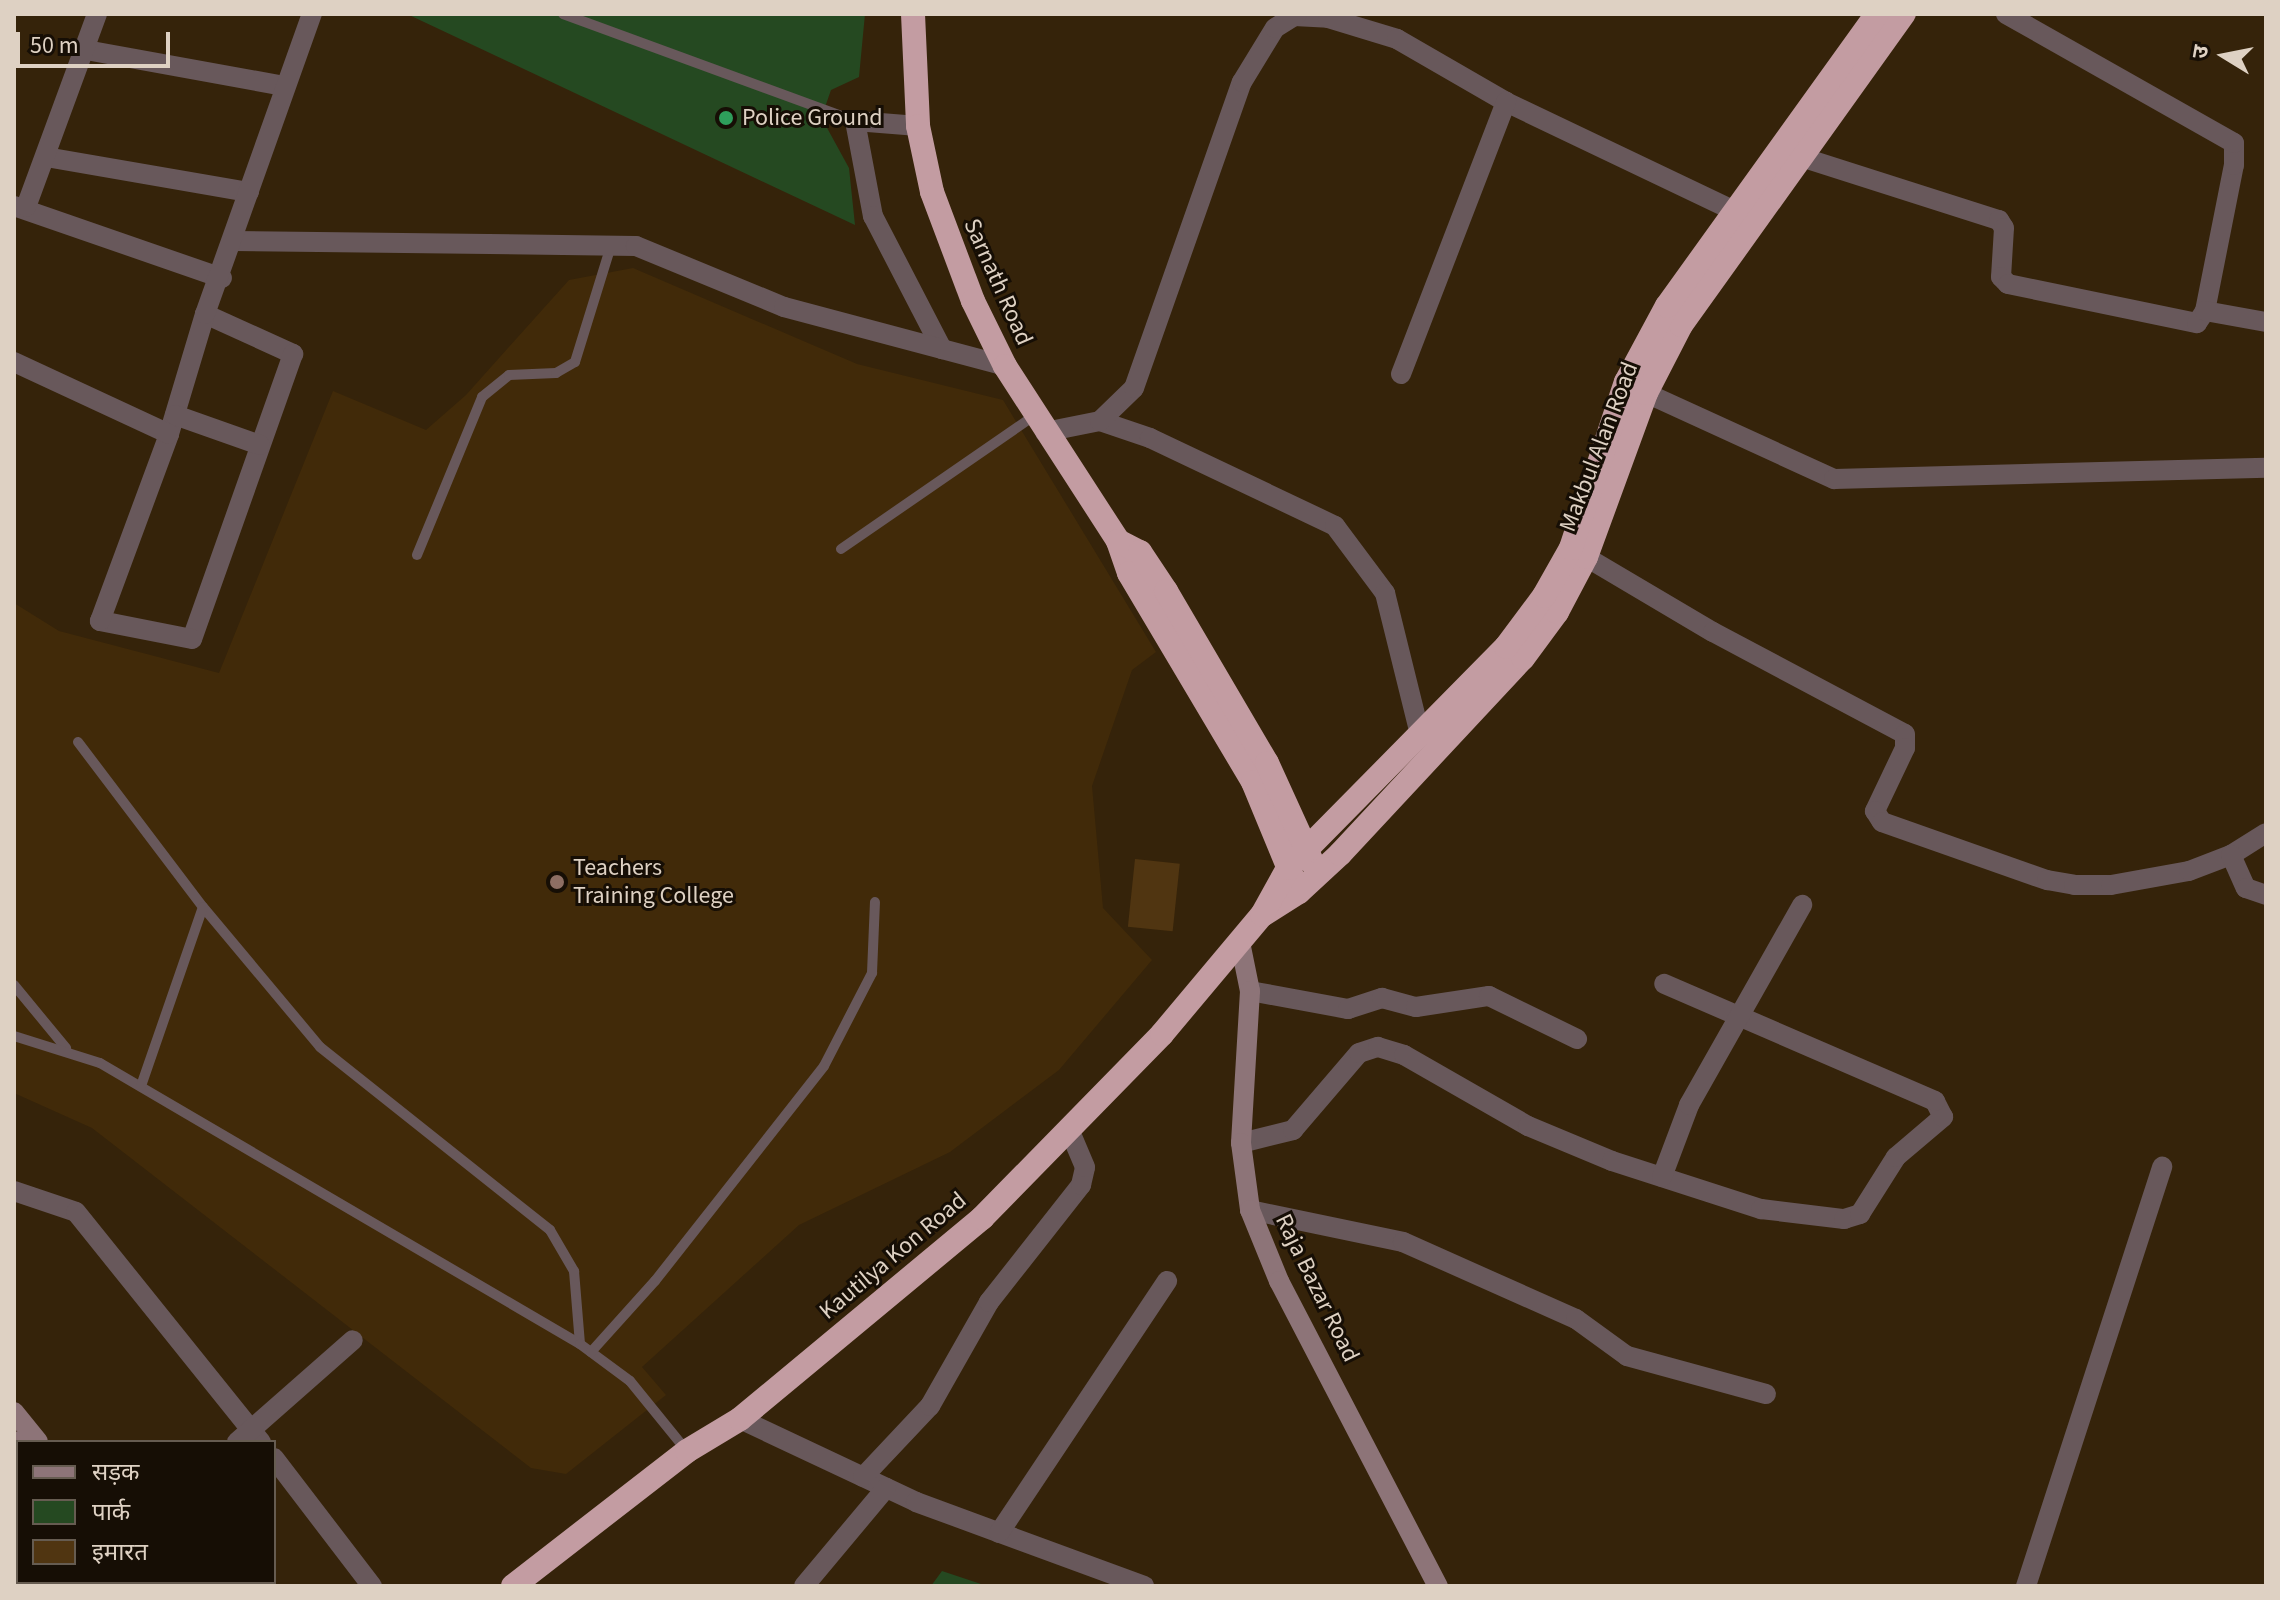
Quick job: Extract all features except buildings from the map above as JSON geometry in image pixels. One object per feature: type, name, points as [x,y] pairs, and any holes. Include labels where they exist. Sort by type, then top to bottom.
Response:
[{"type":"highway","name":"Sarnath Road","points":[[913,14],[918,126],[950,247],[1005,366],[1118,541],[1129,573],[1253,782],[1299,892]]},
{"type":"highway","name":"Makbul Alan Road","points":[[1307,851],[1421,739],[1506,647],[1544,596],[1571,548],[1626,382],[1667,306],[1877,14]]},
{"type":"highway","name":"Makbul Alan Road","points":[[1318,876],[1523,658],[1557,612],[1586,557],[1646,393],[1681,325],[1904,14]]},
{"type":"highway","name":"Sarnath Road","points":[[1118,541],[1140,552],[1166,591],[1267,763],[1318,876]]},
{"type":"highway","name":"Kautilya Kon Road","points":[[513,1586],[687,1451],[740,1419],[982,1218],[1070,1132],[1240,942],[1262,915],[1288,868],[1307,851]]},
{"type":"highway","name":"Kautilya Kon Road","points":[[1262,915],[1318,876]]},
{"type":"street","points":[[97,14],[46,157],[20,206],[222,278]]},
{"type":"street","points":[[205,314],[293,354],[192,639],[100,621],[172,424],[205,314],[222,278],[312,14]]},
{"type":"street","points":[[1801,157],[1999,220],[2004,228],[2001,277],[2015,287],[2189,324],[2205,311],[2234,165],[2234,143],[2006,14]]},
{"type":"street","points":[[1100,421],[1134,388],[1242,82],[1275,28],[1296,15],[1328,18],[1397,39],[1506,102],[1735,211]]},
{"type":"street","points":[[86,50],[285,86]]},
{"type":"street","points":[[1401,374],[1506,102]]},
{"type":"street","points":[[918,126],[855,121],[873,216],[942,349]]},
{"type":"street","points":[[46,157],[249,192]]},
{"type":"street","points":[[234,241],[636,246],[784,307],[1005,366]]},
{"type":"street","points":[[2205,311],[2266,322]]},
{"type":"street","points":[[14,362],[172,424],[260,445]]},
{"type":"street","points":[[1646,393],[1834,479],[2266,468]]},
{"type":"street","points":[[1040,424],[1100,421],[1150,438],[1335,526],[1385,593],[1421,739]]},
{"type":"street","points":[[1586,557],[1713,632],[1900,730],[1905,748],[1875,811],[1882,822],[2047,880],[2074,885],[2160,878],[2231,855],[2266,833]]},
{"type":"street","points":[[2231,855],[2246,888],[2266,895]]},
{"type":"street","points":[[1662,1177],[1689,1105],[1737,1015],[1802,905]]},
{"type":"street","name":"Raja Bazar Road","points":[[1240,942],[1250,991],[1241,1143],[1250,1210],[1279,1281],[1438,1586]]},
{"type":"street","points":[[1241,1143],[1293,1130],[1359,1053],[1378,1047],[1404,1055],[1528,1126],[1662,1177],[1761,1209],[1852,1218],[1868,1206],[1896,1157],[1943,1117],[1935,1101],[1664,984]]},
{"type":"street","points":[[1250,991],[1356,1009],[1382,998],[1416,1007],[1489,996],[1577,1039]]},
{"type":"street","points":[[863,1477],[930,1406],[989,1302],[1075,1195],[1085,1167],[1070,1132]]},
{"type":"street","points":[[2026,1586],[2162,1167]]},
{"type":"street","points":[[14,1191],[76,1212],[250,1438],[353,1340]]},
{"type":"street","points":[[1250,1210],[1403,1242],[1576,1319],[1627,1356],[1766,1394]]},
{"type":"street","points":[[999,1533],[1167,1281]]},
{"type":"street","points":[[14,1412],[36,1440]]},
{"type":"street","points":[[740,1419],[886,1488],[1144,1586]]},
{"type":"street","points":[[276,1461],[372,1586]]},
{"type":"street","points":[[804,1586],[886,1488]]},
{"type":"lane","points":[[563,14],[855,121]]},
{"type":"lane","points":[[417,555],[482,397],[509,375],[556,373],[575,362],[611,246]]},
{"type":"lane","points":[[841,549],[1040,424]]},
{"type":"lane","points":[[78,742],[203,907],[320,1047],[550,1230],[574,1271],[580,1344]]},
{"type":"lane","points":[[591,1352],[655,1281],[824,1066],[872,973],[875,902]]},
{"type":"lane","points":[[141,1086],[203,907]]},
{"type":"lane","points":[[14,985],[67,1048]]},
{"type":"lane","points":[[14,1036],[67,1048],[141,1086],[580,1344],[630,1381],[687,1451]]},
{"type":"shaded area","name":"Teachers Training College","points":[[633,268],[857,364],[1003,400],[1156,652],[1132,670],[1092,786],[1103,908],[1152,960],[1059,1070],[950,1152],[799,1225],[642,1367],[666,1395],[566,1474],[531,1468],[92,1128],[14,1093],[14,603],[59,631],[219,673],[333,391],[426,430],[466,395],[569,280]]},
{"type":"green space","name":"Police Ground","points":[[407,14],[865,14],[859,77],[831,90],[824,110],[826,126],[849,168],[855,225]]},
{"type":"green space","points":[[942,1571],[987,1586],[931,1586]]},
{"type":"place","name":"Police Ground","points":[[726,118]]},
{"type":"place","name":"Teachers Training College","points":[[557,882]]}]
